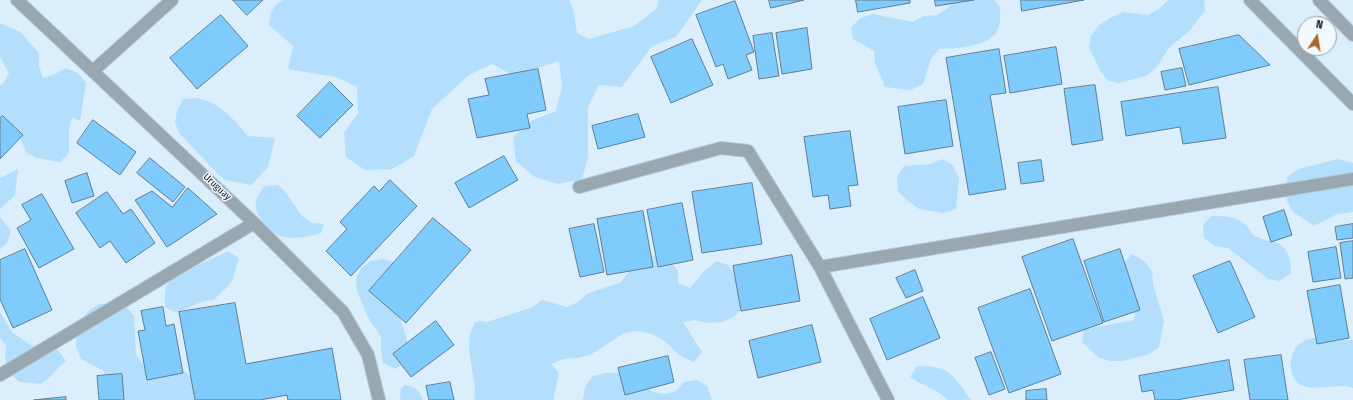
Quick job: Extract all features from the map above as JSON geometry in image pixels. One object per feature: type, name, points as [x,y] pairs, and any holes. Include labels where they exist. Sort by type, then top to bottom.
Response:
[{"type":"street","name":"Uruguay","points":[[17,0],[254,223],[343,312],[368,354],[379,400]]},
{"type":"street","points":[[93,71],[172,0]]},
{"type":"street","points":[[1250,0],[1353,104]]},
{"type":"street","points":[[1319,0],[1353,35]]},
{"type":"street","points":[[580,186],[721,148],[748,151],[820,266],[888,400]]},
{"type":"street","points":[[820,266],[1353,179]]},
{"type":"street","points":[[0,375],[254,223]]},
{"type":"shaded area","points":[[283,0],[569,0],[573,8],[577,33],[589,39],[634,26],[656,9],[659,0],[702,0],[676,37],[652,46],[622,87],[599,85],[588,107],[588,157],[582,179],[558,184],[535,177],[516,161],[513,137],[533,120],[556,111],[562,86],[559,61],[514,76],[492,64],[469,75],[432,109],[414,156],[392,169],[365,170],[346,157],[344,133],[358,113],[357,87],[336,77],[288,69],[293,46],[269,25],[272,10],[276,4]]},
{"type":"shaded area","points":[[954,0],[994,0],[1000,7],[1000,23],[997,31],[992,37],[979,44],[939,49],[931,59],[923,84],[911,90],[885,87],[875,63],[874,51],[853,39],[851,27],[861,18],[873,14],[913,22],[924,16],[937,15],[948,8]]},
{"type":"shaded area","points":[[1168,0],[1204,0],[1205,11],[1189,31],[1169,48],[1156,68],[1146,76],[1118,83],[1107,80],[1100,70],[1089,47],[1091,36],[1099,25],[1123,12],[1148,15],[1159,9]]},
{"type":"shaded area","points":[[0,23],[20,32],[39,53],[39,66],[43,78],[66,68],[78,73],[86,83],[80,121],[72,117],[69,129],[69,153],[60,162],[36,158],[26,152],[16,127],[0,124],[0,85],[3,84],[9,73],[0,57]]},
{"type":"shaded area","points":[[196,98],[213,103],[219,107],[231,117],[248,136],[275,138],[268,167],[251,185],[225,180],[180,134],[175,123],[177,111],[183,99]]},
{"type":"shaded area","points":[[942,159],[953,165],[959,178],[956,209],[944,213],[919,209],[898,191],[897,177],[904,166],[930,164]]},
{"type":"shaded area","points":[[1338,159],[1353,163],[1353,212],[1337,214],[1314,226],[1293,212],[1287,201],[1285,189],[1288,176],[1299,169]]},
{"type":"shaded area","points":[[18,169],[15,195],[0,209],[0,178]]},
{"type":"shaded area","points":[[278,185],[287,194],[302,216],[312,223],[324,224],[321,233],[312,236],[293,238],[283,237],[279,236],[266,226],[257,212],[257,199],[259,193],[265,186]]},
{"type":"shaded area","points":[[1211,216],[1225,216],[1234,218],[1246,225],[1257,237],[1280,244],[1288,254],[1291,273],[1280,281],[1268,279],[1228,248],[1215,246],[1204,238],[1203,225]]},
{"type":"shaded area","points":[[0,217],[11,231],[7,243],[0,249]]},
{"type":"shaded area","points":[[228,251],[239,258],[232,282],[214,300],[201,302],[176,313],[165,307],[166,290],[169,282],[188,270]]},
{"type":"shaded area","points":[[1132,254],[1144,261],[1152,271],[1153,284],[1164,321],[1159,347],[1149,354],[1124,361],[1111,361],[1099,358],[1082,342],[1084,330],[1134,320],[1135,309],[1124,263]]},
{"type":"shaded area","points":[[660,255],[670,262],[678,271],[678,283],[690,288],[706,269],[717,261],[728,265],[741,285],[742,308],[734,317],[722,322],[708,323],[695,320],[683,322],[702,352],[694,362],[682,357],[663,340],[652,334],[638,331],[624,333],[590,355],[564,359],[551,364],[559,373],[554,400],[475,400],[469,349],[470,334],[475,322],[487,322],[533,307],[542,300],[567,307],[578,302],[587,294],[621,282],[637,261],[648,256]]},
{"type":"shaded area","points":[[384,259],[395,263],[400,319],[407,339],[408,351],[406,362],[395,369],[383,363],[381,337],[367,316],[357,291],[356,279],[361,268],[371,261]]},
{"type":"shaded area","points":[[113,303],[126,306],[134,316],[136,355],[144,365],[168,369],[181,369],[191,376],[200,400],[115,400],[106,383],[104,371],[81,359],[76,347],[76,334],[80,322],[88,311],[99,304]]},
{"type":"shaded area","points":[[0,312],[12,332],[32,346],[56,347],[66,361],[41,384],[20,382],[15,378],[8,367],[5,359],[6,346],[0,338]]},
{"type":"shaded area","points":[[1313,338],[1326,341],[1353,340],[1353,388],[1337,386],[1310,388],[1303,386],[1296,381],[1291,367],[1292,355],[1301,343]]},
{"type":"shaded area","points":[[917,366],[928,366],[944,370],[955,378],[971,400],[948,400],[940,393],[910,377]]},
{"type":"shaded area","points":[[606,373],[618,373],[642,384],[653,392],[665,394],[676,391],[684,382],[697,380],[707,386],[712,400],[583,400],[585,387],[593,376]]},
{"type":"shaded area","points":[[405,385],[411,386],[416,390],[420,394],[422,400],[400,400],[401,388]]},
{"type":"building","points":[[233,0],[263,0],[247,15]]},
{"type":"building","points":[[769,0],[804,0],[771,8]]},
{"type":"building","points":[[856,0],[910,0],[910,3],[858,12]]},
{"type":"building","points":[[935,0],[974,0],[936,6]]},
{"type":"building","points":[[1021,0],[1084,0],[1022,11]]},
{"type":"building","points":[[735,1],[754,52],[746,55],[752,70],[728,79],[723,64],[716,67],[696,15]]},
{"type":"building","points":[[221,15],[248,46],[197,89],[170,58]]},
{"type":"building","points":[[807,28],[812,69],[782,74],[776,33]]},
{"type":"building","points":[[772,33],[779,76],[759,79],[753,36]]},
{"type":"building","points":[[1239,35],[1270,65],[1189,85],[1179,49]]},
{"type":"building","points":[[692,39],[713,85],[671,103],[651,57]]},
{"type":"building","points":[[1056,47],[1062,84],[1010,93],[1004,56]]},
{"type":"building","points":[[999,49],[1006,93],[990,95],[1006,189],[969,195],[946,58]]},
{"type":"building","points":[[1182,68],[1186,86],[1165,90],[1161,72]]},
{"type":"building","points":[[538,69],[546,110],[527,114],[530,128],[477,138],[468,99],[489,95],[485,79]]},
{"type":"building","points":[[330,82],[353,105],[320,138],[297,116]]},
{"type":"building","points":[[1095,85],[1103,140],[1072,145],[1064,89]]},
{"type":"building","points":[[1218,87],[1226,138],[1183,144],[1180,127],[1126,136],[1121,102]]},
{"type":"building","points":[[946,100],[953,146],[905,154],[898,107]]},
{"type":"building","points":[[638,114],[645,137],[598,149],[592,126]]},
{"type":"building","points":[[3,116],[23,135],[0,159],[0,118]]},
{"type":"building","points":[[93,120],[136,152],[120,175],[77,143]]},
{"type":"building","points":[[850,131],[858,185],[848,186],[851,206],[830,209],[828,195],[813,197],[804,137]]},
{"type":"building","points":[[504,156],[518,180],[469,208],[455,183]]},
{"type":"building","points":[[150,158],[185,187],[173,202],[137,173]]},
{"type":"building","points":[[1041,160],[1044,181],[1021,184],[1018,163]]},
{"type":"building","points":[[87,173],[94,196],[72,203],[65,181]]},
{"type":"building","points":[[390,180],[417,206],[351,276],[326,251],[347,229],[340,222],[374,186],[379,191]]},
{"type":"building","points":[[752,183],[762,244],[702,253],[692,192]]},
{"type":"building","points":[[188,188],[217,214],[167,247],[135,200],[152,191],[172,207]]},
{"type":"building","points":[[107,192],[123,214],[131,209],[155,243],[126,263],[110,241],[100,248],[76,213]]},
{"type":"building","points":[[42,194],[74,249],[39,268],[17,228],[31,220],[22,205]]},
{"type":"building","points":[[682,203],[693,260],[658,267],[647,210]]},
{"type":"building","points":[[1284,210],[1292,235],[1271,242],[1263,217]]},
{"type":"building","points":[[643,211],[653,267],[607,275],[597,219]]},
{"type":"building","points":[[433,218],[471,250],[406,323],[369,291]]},
{"type":"building","points":[[594,224],[604,272],[580,277],[569,229]]},
{"type":"building","points":[[1353,224],[1353,238],[1337,240],[1335,227]]},
{"type":"building","points":[[1073,239],[1103,323],[1052,341],[1022,257]]},
{"type":"building","points":[[1353,241],[1353,278],[1345,279],[1340,243]]},
{"type":"building","points":[[1336,247],[1341,278],[1313,282],[1308,252]]},
{"type":"building","points":[[25,249],[52,310],[13,328],[0,299],[0,260]]},
{"type":"building","points":[[1120,249],[1140,310],[1104,322],[1084,261]]},
{"type":"building","points":[[792,255],[800,301],[741,311],[733,266]]},
{"type":"building","points":[[1230,261],[1255,317],[1218,333],[1193,276]]},
{"type":"building","points":[[915,270],[923,291],[906,298],[896,278]]},
{"type":"building","points":[[1340,285],[1349,338],[1317,344],[1307,291]]},
{"type":"building","points":[[1030,289],[1061,374],[1009,393],[978,308]]},
{"type":"building","points":[[923,297],[940,338],[887,360],[870,319]]},
{"type":"building","points":[[235,303],[246,364],[332,348],[341,400],[288,400],[287,395],[260,400],[195,400],[179,312]]},
{"type":"building","points":[[163,307],[166,326],[174,324],[183,373],[147,380],[138,331],[145,330],[141,311]]},
{"type":"building","points":[[436,321],[454,345],[411,377],[393,354]]},
{"type":"building","points":[[812,325],[821,362],[758,378],[749,341]]},
{"type":"building","points":[[991,352],[1005,389],[989,395],[975,358]]},
{"type":"building","points":[[1281,355],[1288,400],[1250,400],[1244,360]]},
{"type":"building","points":[[668,356],[674,382],[625,395],[618,368]]},
{"type":"building","points":[[1229,360],[1234,390],[1176,400],[1155,400],[1153,390],[1142,392],[1139,376]]},
{"type":"building","points":[[122,374],[124,400],[99,400],[97,376]]},
{"type":"building","points":[[450,382],[454,400],[429,400],[426,386]]},
{"type":"building","points":[[1046,389],[1047,400],[1026,400],[1026,391]]},
{"type":"building","points":[[66,397],[66,400],[34,400]]}]
